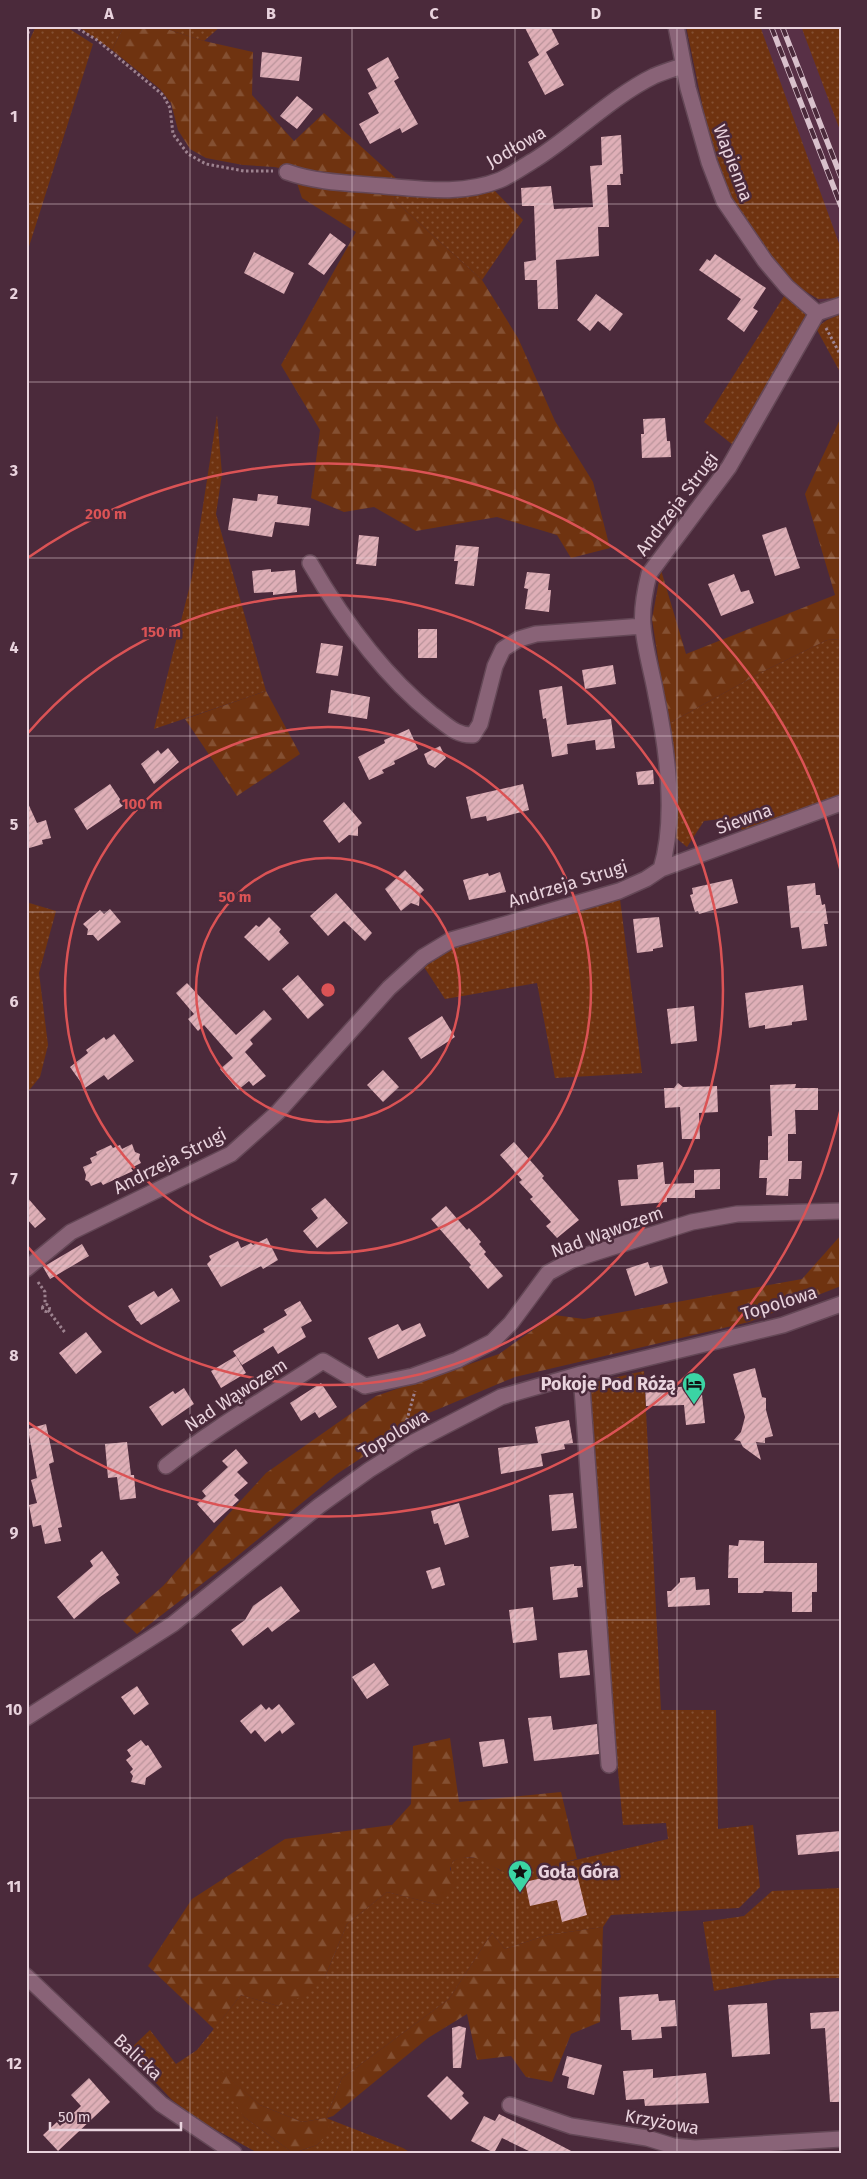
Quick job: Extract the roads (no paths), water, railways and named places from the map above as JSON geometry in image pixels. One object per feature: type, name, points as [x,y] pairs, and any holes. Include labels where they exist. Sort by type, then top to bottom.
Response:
[{"type":"street","name":"Wapienna","points":[[676,26],[682,66],[709,162],[724,201],[765,262],[788,287],[817,313]]},
{"type":"street","name":"Jodłowa","points":[[286,172],[303,178],[329,182],[434,190],[467,189],[483,185],[501,180],[562,142],[630,91],[654,76],[682,66]]},
{"type":"street","points":[[817,313],[841,305]]},
{"type":"street","name":"Andrzeja Strugi","points":[[26,1269],[71,1232],[231,1154],[278,1112],[366,1013],[423,957],[451,940],[610,894],[646,879],[660,869],[667,849],[668,774],[657,697],[642,626],[645,589],[649,574],[729,467],[817,313]]},
{"type":"street","points":[[310,563],[353,631],[408,694],[453,730],[464,736],[473,735],[480,724],[495,666],[503,649],[519,639],[536,634],[642,626]]},
{"type":"street","name":"Siewna","points":[[660,869],[841,804]]},
{"type":"street","name":"Nad Wąwozem","points":[[166,1466],[206,1436],[271,1396],[322,1360],[365,1386],[413,1376],[457,1360],[492,1342],[511,1323],[548,1273],[572,1260],[692,1222],[737,1214],[841,1211]]},
{"type":"street","name":"Topolowa","points":[[26,1718],[173,1624],[319,1506],[369,1470],[412,1443],[501,1397],[581,1374],[783,1325],[841,1304]]},
{"type":"street","points":[[581,1374],[609,1765]]},
{"type":"street","name":"Balicka","points":[[26,1976],[161,2104],[234,2153]]},
{"type":"street","name":"Krzyżowa","points":[[510,2105],[571,2126],[647,2138],[673,2146],[695,2148],[841,2139]]},
{"type":"railway","points":[[771,26],[841,206]]},
{"type":"railway","points":[[782,26],[841,177]]},
{"type":"place","name":"Pokoje Pod Różą","points":[[694,1405]]},
{"type":"place","name":"Goła Góra","points":[[520,1893]]}]
